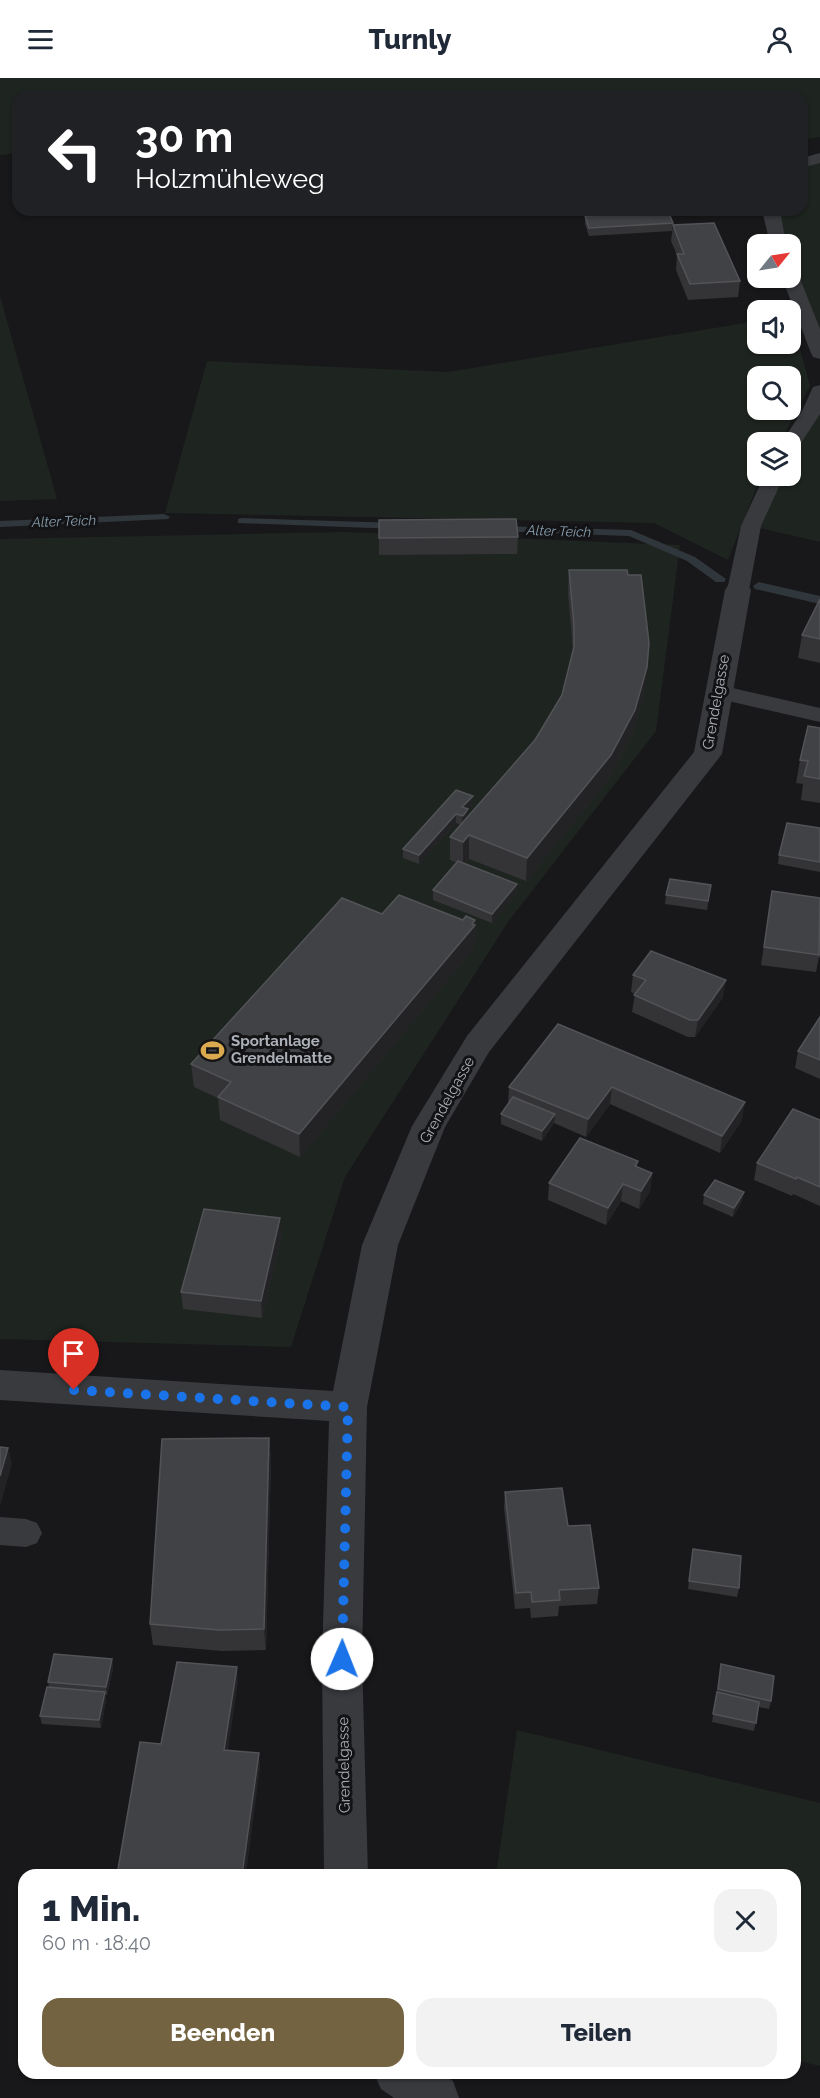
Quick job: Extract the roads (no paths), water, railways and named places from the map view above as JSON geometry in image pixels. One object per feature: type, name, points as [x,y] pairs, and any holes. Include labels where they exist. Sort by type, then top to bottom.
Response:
[{"type":"street","name":"Grendelgasse","points":[[346,1869],[342,1659],[348,1407],[380,1245],[429,1126],[478,1044],[708,754],[738,590]]},
{"type":"street","points":[[0,1385],[348,1407]]},
{"type":"lane","points":[[772,216],[776,234]]},
{"type":"lane","points":[[795,288],[820,353]]},
{"type":"lane","points":[[798,432],[812,411],[820,391]]},
{"type":"lane","name":"Grendelgasse","points":[[738,590],[751,526],[769,486]]},
{"type":"lane","points":[[719,692],[820,715]]},
{"type":"waterway","name":"Alter Teich","points":[[0,524],[164,517]]},
{"type":"waterway","name":"Alter Teich","points":[[242,521],[399,526]]},
{"type":"waterway","name":"Alter Teich","points":[[498,529],[631,533],[691,559],[720,579]]},
{"type":"waterway","name":"Alter Teich","points":[[759,586],[820,600]]},
{"type":"place","name":"Sportanlage Grendelmatte","points":[[213,1050]]}]
